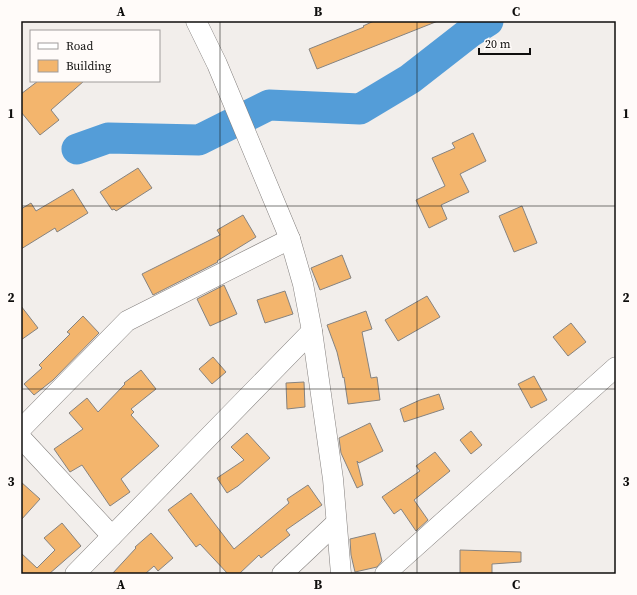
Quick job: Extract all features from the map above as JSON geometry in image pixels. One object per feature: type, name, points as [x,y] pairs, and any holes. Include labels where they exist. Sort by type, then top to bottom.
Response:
[{"type":"street","points":[[196,21],[217,64],[290,239],[303,284],[312,331],[333,479],[341,574]]},
{"type":"street","points":[[21,430],[127,321],[290,239]]},
{"type":"street","points":[[75,574],[312,331]]},
{"type":"street","points":[[385,574],[616,367]]},
{"type":"street","points":[[21,438],[112,536]]},
{"type":"street","points":[[282,574],[336,524]]},
{"type":"building","points":[[374,21],[438,21],[317,69],[309,49],[364,27],[363,26]]},
{"type":"building","points":[[37,82],[83,82],[51,110],[59,120],[40,135],[21,112],[21,94]]},
{"type":"building","points":[[473,133],[486,161],[460,174],[469,192],[441,205],[447,219],[429,228],[416,200],[445,186],[432,158],[455,148],[452,143]]},
{"type":"building","points":[[138,168],[152,188],[116,211],[114,209],[112,210],[100,192]]},
{"type":"building","points":[[73,189],[88,213],[57,232],[55,228],[21,249],[21,209],[31,203],[36,211]]},
{"type":"building","points":[[522,206],[537,243],[514,252],[499,216]]},
{"type":"building","points":[[243,215],[256,237],[217,261],[218,262],[153,295],[142,274],[220,235],[217,230]]},
{"type":"building","points":[[342,255],[351,278],[320,290],[311,268]]},
{"type":"building","points":[[224,285],[237,314],[210,326],[197,299]]},
{"type":"building","points":[[285,291],[293,314],[265,323],[257,300]]},
{"type":"building","points":[[427,296],[440,317],[398,341],[385,320]]},
{"type":"building","points":[[21,306],[38,328],[21,340]]},
{"type":"building","points":[[366,311],[372,329],[362,332],[371,378],[377,377],[380,400],[348,404],[344,377],[343,378],[337,352],[327,325]]},
{"type":"building","points":[[83,316],[99,333],[53,380],[34,395],[24,384],[42,368],[39,365],[70,334],[67,332]]},
{"type":"building","points":[[571,323],[586,342],[568,356],[553,337]]},
{"type":"building","points":[[213,357],[226,372],[212,384],[199,369]]},
{"type":"building","points":[[141,370],[156,389],[131,409],[134,412],[131,415],[159,446],[121,479],[130,492],[110,506],[82,465],[70,472],[54,449],[83,429],[69,413],[87,398],[98,412],[125,384],[124,383]]},
{"type":"building","points":[[534,376],[547,400],[531,408],[518,384]]},
{"type":"building","points":[[304,382],[305,407],[287,409],[286,383]]},
{"type":"building","points":[[439,394],[444,409],[404,422],[400,409],[420,400]]},
{"type":"building","points":[[370,423],[383,451],[359,463],[357,461],[363,485],[357,488],[341,453],[339,438]]},
{"type":"building","points":[[471,431],[482,445],[471,454],[460,440]]},
{"type":"building","points":[[247,433],[270,458],[238,486],[227,493],[217,478],[244,460],[231,447]]},
{"type":"building","points":[[435,452],[450,471],[414,500],[428,520],[416,531],[401,509],[394,514],[382,497],[420,471],[416,466]]},
{"type":"building","points":[[21,482],[40,499],[21,520]]},
{"type":"building","points":[[308,485],[322,505],[286,530],[290,535],[261,558],[259,555],[239,574],[228,574],[200,544],[196,547],[168,510],[191,493],[234,549],[289,503],[287,499]]},
{"type":"building","points":[[62,523],[81,546],[49,574],[21,574],[21,553],[37,568],[55,550],[44,538]]},
{"type":"building","points":[[151,533],[173,558],[158,571],[154,566],[145,574],[112,574],[136,548],[135,547]]},
{"type":"building","points":[[375,533],[382,561],[377,567],[355,572],[351,555],[350,539]]},
{"type":"building","points":[[460,550],[521,552],[521,562],[492,564],[492,574],[460,574]]},
{"type":"waterway","points":[[77,149],[108,138],[199,140],[269,105],[360,109],[410,79],[469,33],[488,21]]}]
